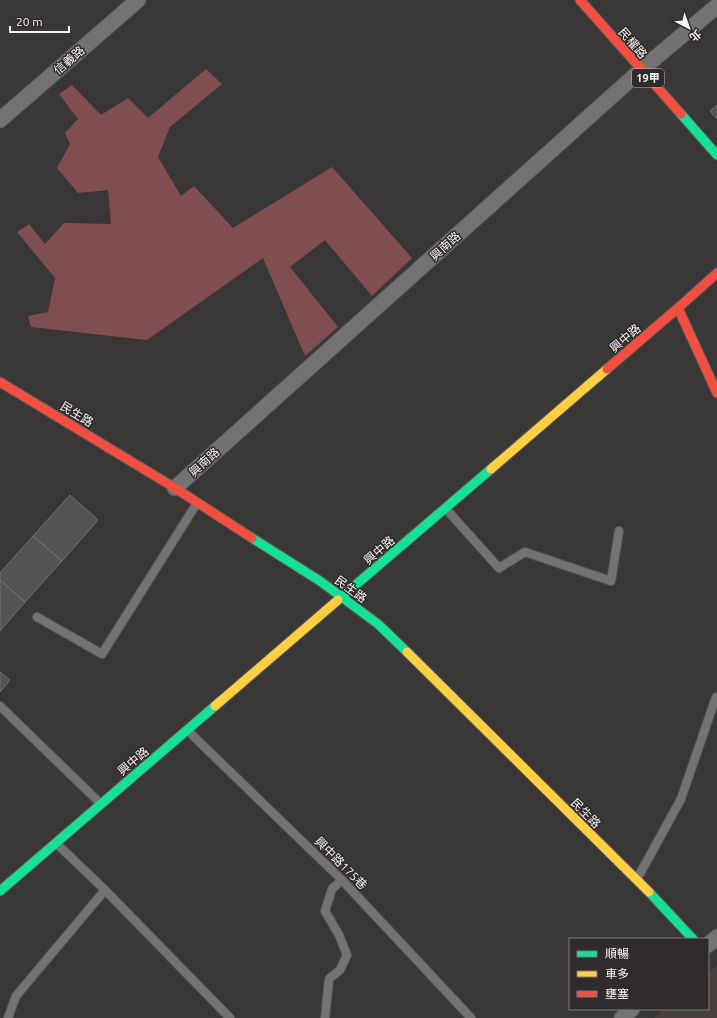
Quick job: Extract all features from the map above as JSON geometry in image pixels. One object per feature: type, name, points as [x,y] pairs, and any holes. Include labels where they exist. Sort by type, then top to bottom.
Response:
[{"type":"main road","name":"民權路","points":[[580,0],[717,155]]},
{"type":"main road","name":"興中路","points":[[0,891],[343,597],[717,273]]},
{"type":"main road","points":[[678,308],[717,393]]},
{"type":"main road","name":"民生路","points":[[0,382],[175,488],[343,597],[378,624],[637,880],[692,938]]},
{"type":"street","name":"信義路","points":[[0,120],[138,0]]},
{"type":"street","name":"興南路","points":[[175,488],[641,70],[717,6]]},
{"type":"street","points":[[709,944],[717,937]]},
{"type":"street","points":[[622,1018],[631,1010]]},
{"type":"lane","points":[[37,617],[102,654],[198,503]]},
{"type":"lane","points":[[445,509],[499,568],[525,552],[611,581],[619,531]]},
{"type":"lane","points":[[637,880],[681,798],[716,697]]},
{"type":"lane","points":[[0,706],[101,804]]},
{"type":"lane","name":"興中路175巷","points":[[187,731],[342,880],[471,1018]]},
{"type":"lane","points":[[55,843],[105,890],[230,1018]]},
{"type":"lane","points":[[326,1018],[329,978],[340,970],[347,955],[340,935],[325,910],[332,889],[342,880]]},
{"type":"lane","points":[[8,1018],[16,996],[105,890]]},
{"type":"shaded area","points":[[206,69],[222,84],[170,127],[158,157],[181,196],[194,186],[233,228],[332,167],[412,258],[372,296],[325,240],[290,267],[338,327],[305,356],[263,258],[147,340],[31,327],[28,316],[48,312],[55,278],[17,232],[29,224],[45,244],[64,223],[111,224],[108,190],[78,193],[57,168],[70,144],[65,133],[78,119],[59,94],[72,85],[101,115],[128,98],[148,118]]},
{"type":"shaded area","points":[[717,965],[717,1018],[654,1018],[663,1010],[709,1010],[709,972]]},
{"type":"building","points":[[717,105],[717,119],[710,111]]},
{"type":"building","points":[[70,495],[98,520],[62,561],[33,536]]},
{"type":"building","points":[[33,536],[62,561],[25,602],[0,580],[0,573]]},
{"type":"building","points":[[0,580],[25,602],[0,631]]},
{"type":"building","points":[[0,672],[10,680],[0,692]]},
{"type":"traffic: fast","points":[[681,114],[717,155]]},
{"type":"traffic: fast","points":[[338,600],[491,469]]},
{"type":"traffic: fast","points":[[252,538],[320,581],[378,624],[407,652]]},
{"type":"traffic: fast","points":[[0,891],[215,706]]},
{"type":"traffic: fast","points":[[649,892],[692,938]]},
{"type":"traffic: slow","points":[[491,469],[607,369]]},
{"type":"traffic: slow","points":[[215,706],[338,600]]},
{"type":"traffic: slow","points":[[407,652],[649,892]]},
{"type":"traffic: jam","points":[[580,0],[681,114]]},
{"type":"traffic: jam","points":[[717,273],[678,308],[717,393]]},
{"type":"traffic: jam","points":[[607,369],[678,308]]},
{"type":"traffic: jam","points":[[0,382],[175,488],[252,538]]}]
